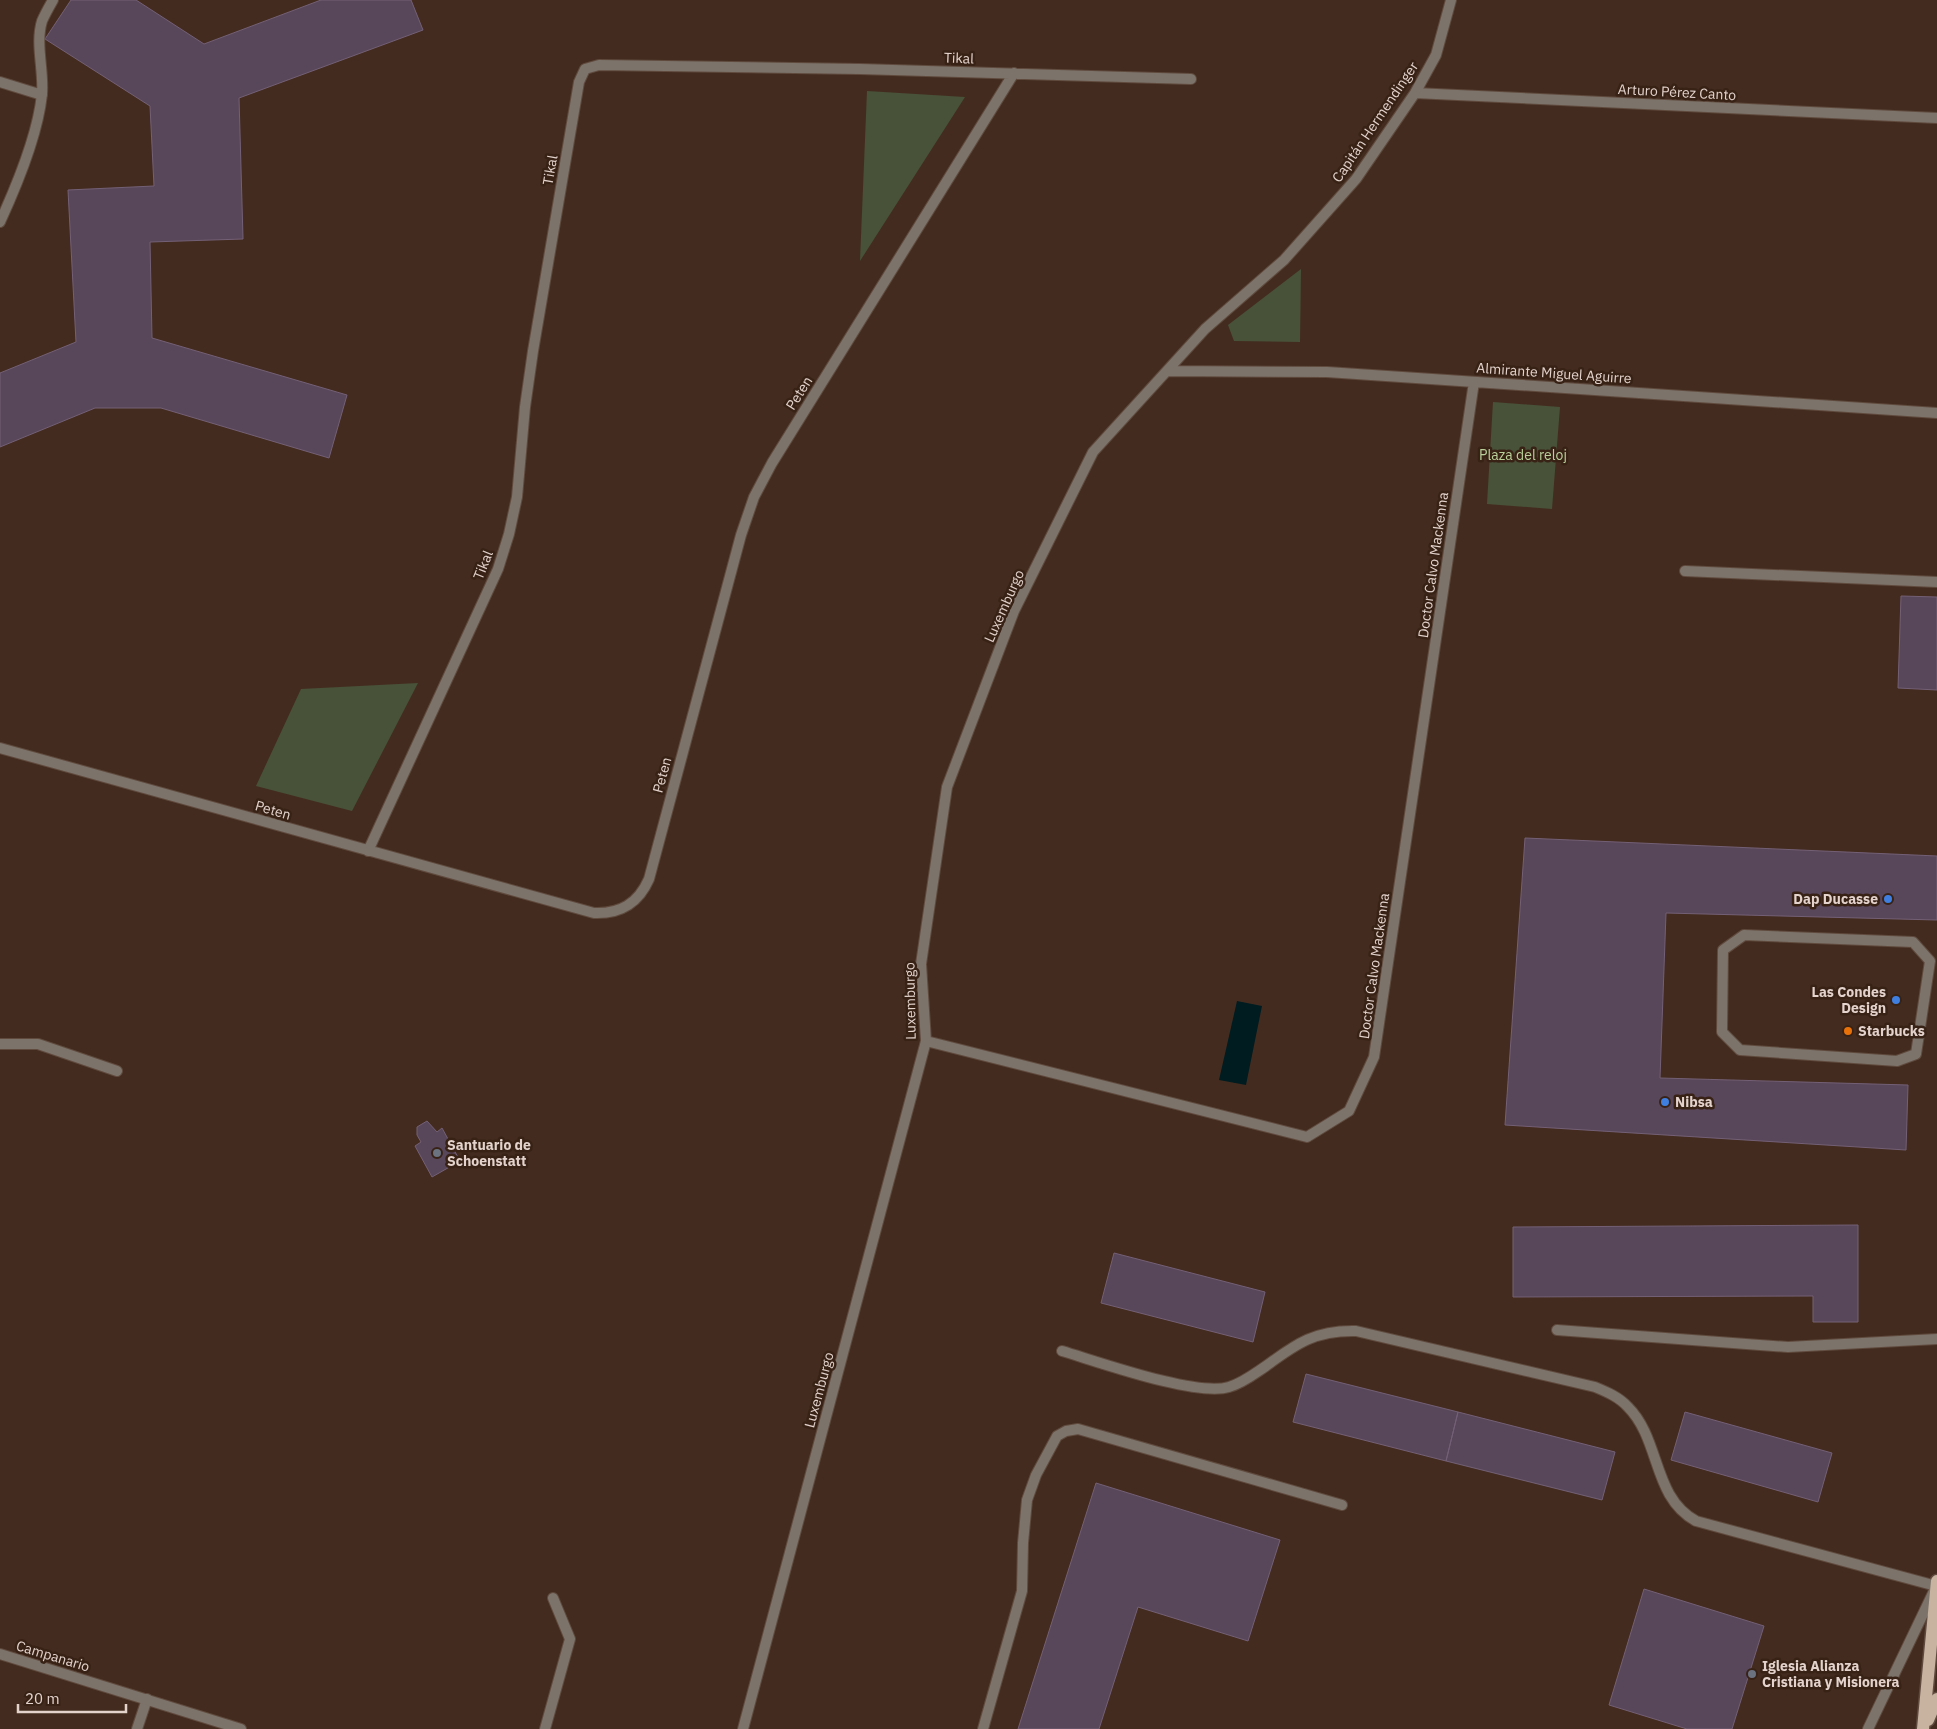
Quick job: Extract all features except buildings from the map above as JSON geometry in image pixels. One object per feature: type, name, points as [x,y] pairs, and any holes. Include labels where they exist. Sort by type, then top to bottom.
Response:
[{"type":"main road","points":[[1924,1729],[1937,1584]]},
{"type":"main road","points":[[1924,1729],[1937,1699]]},
{"type":"street","points":[[0,222],[17,184],[42,95],[40,42],[42,21],[52,0]]},
{"type":"street","name":"Capitán Hermendinger","points":[[1168,371],[1205,329],[1284,260],[1356,179],[1415,93],[1436,55],[1451,0]]},
{"type":"street","name":"Tikal","points":[[368,851],[498,569],[509,534],[517,498],[525,407],[533,351],[579,82],[585,69],[599,65],[1014,73],[1191,79]]},
{"type":"street","name":"Peten","points":[[0,748],[594,912],[617,911],[637,899],[648,879],[741,535],[754,497],[772,463],[1014,73]]},
{"type":"street","points":[[0,82],[42,95]]},
{"type":"street","name":"Arturo Pérez Canto","points":[[1415,93],[1937,118]]},
{"type":"street","name":"Almirante Miguel Aguirre","points":[[1168,371],[1327,372],[1937,412]]},
{"type":"street","name":"Luxemburgo","points":[[743,1729],[926,1041],[921,964],[947,787],[1014,611],[1094,452],[1168,371]]},
{"type":"street","name":"Doctor Calvo Mackenna","points":[[926,1041],[1307,1137],[1349,1112],[1374,1057],[1474,382]]},
{"type":"street","points":[[1686,571],[1937,582]]},
{"type":"street","points":[[1744,935],[1913,942],[1933,962],[1916,1054],[1897,1060],[1740,1050],[1722,1032],[1723,950],[1744,935]]},
{"type":"street","points":[[0,1044],[38,1044],[117,1071]]},
{"type":"street","points":[[1557,1330],[1788,1347],[1937,1339]]},
{"type":"street","points":[[1062,1351],[1188,1386],[1215,1389],[1241,1382],[1304,1339],[1323,1333],[1356,1331],[1595,1387],[1612,1395],[1628,1406],[1637,1418],[1645,1431],[1671,1499],[1687,1516],[1696,1521],[1937,1584],[1868,1729]]},
{"type":"street","points":[[984,1729],[1022,1590],[1023,1543],[1027,1500],[1036,1475],[1057,1436],[1078,1429],[1342,1505]]},
{"type":"street","points":[[544,1729],[570,1639],[553,1598]]},
{"type":"street","name":"Campanario","points":[[0,1654],[241,1729]]},
{"type":"street","points":[[137,1729],[147,1699]]},
{"type":"green space","points":[[867,91],[965,97],[860,261]]},
{"type":"green space","points":[[1301,269],[1300,342],[1234,341],[1228,325]]},
{"type":"green space","name":"Plaza del reloj","points":[[1493,402],[1560,407],[1552,509],[1487,504]]},
{"type":"green space","points":[[418,683],[352,811],[256,786],[301,689]]},
{"type":"water","points":[[1237,1001],[1262,1006],[1246,1085],[1219,1080]]},
{"type":"place","name":"Dap Ducasse","points":[[1888,899]]},
{"type":"place","name":"Las Condes Design","points":[[1896,1000]]},
{"type":"place","name":"Starbucks","points":[[1848,1031]]},
{"type":"place","name":"Nibsa","points":[[1665,1102]]},
{"type":"place","name":"Santuario de Schoenstatt","points":[[437,1153]]},
{"type":"place","name":"Iglesia Alianza Cristiana y Misionera","points":[[1752,1674]]}]
